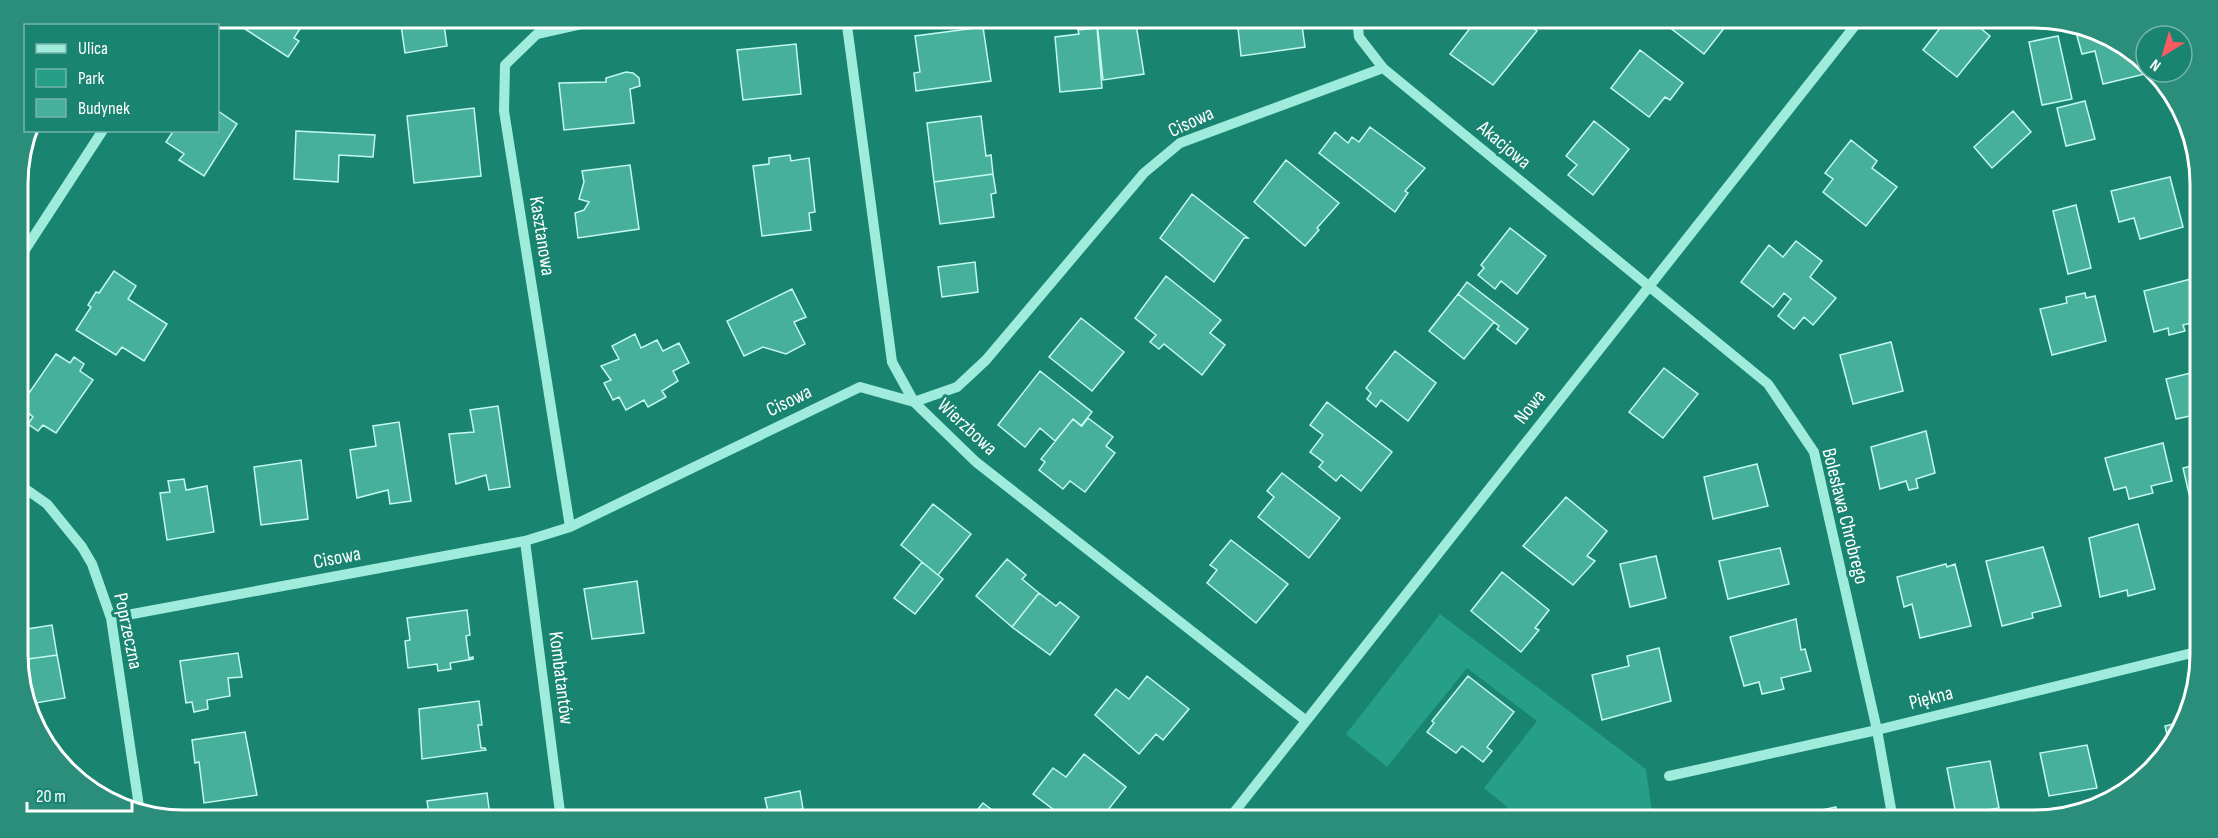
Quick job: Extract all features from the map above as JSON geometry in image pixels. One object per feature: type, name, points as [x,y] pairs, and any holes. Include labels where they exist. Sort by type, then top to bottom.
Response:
[{"type":"street","name":"Akacjowa","points":[[1358,28],[1359,37],[1383,68],[1647,286]]},
{"type":"street","name":"Nowa","points":[[1236,809],[1647,286],[1853,28]]},
{"type":"street","name":"Kasztanowa","points":[[560,29],[537,34],[505,65],[504,111],[570,527]]},
{"type":"street","name":"Wierzbowa","points":[[847,29],[892,362],[914,402],[976,462],[1305,720]]},
{"type":"street","name":"Cisowa","points":[[111,618],[525,541],[570,527],[860,387],[914,402],[957,387],[986,360],[1144,173],[1180,143],[1383,68]]},
{"type":"street","points":[[29,244],[102,132]]},
{"type":"street","name":"Bolesława Chrobrego","points":[[1647,286],[1768,384],[1814,452],[1876,730],[1891,809]]},
{"type":"street","name":"Poprzeczna","points":[[28,491],[46,504],[82,547],[93,564],[111,618],[138,802]]},
{"type":"street","name":"Kombatantów","points":[[525,541],[560,810]]},
{"type":"street","name":"Piękna","points":[[1669,776],[1876,730],[2190,653]]},
{"type":"green space","points":[[1440,614],[1646,769],[1652,809],[1510,809],[1484,788],[1537,721],[1467,668],[1387,767],[1346,734]]},
{"type":"building","points":[[1137,28],[1144,74],[1103,80],[1098,29]]},
{"type":"building","points":[[1238,28],[1302,28],[1305,47],[1241,56]]},
{"type":"building","points":[[1470,28],[1533,28],[1537,31],[1493,85],[1450,54]]},
{"type":"building","points":[[1671,28],[1724,28],[1704,54]]},
{"type":"building","points":[[1940,28],[1980,28],[1990,36],[1957,77],[1923,50]]},
{"type":"building","points":[[245,29],[300,29],[294,38],[299,41],[288,57]]},
{"type":"building","points":[[402,29],[445,29],[447,46],[405,53]]},
{"type":"building","points":[[983,29],[991,81],[916,91],[914,73],[920,72],[915,36]]},
{"type":"building","points":[[1097,29],[1102,88],[1060,92],[1055,37],[1079,34],[1078,30]]},
{"type":"building","points":[[2058,36],[2072,99],[2042,105],[2029,42]]},
{"type":"building","points":[[2079,36],[2120,55],[2134,66],[2134,77],[2103,84],[2095,51],[2082,54]]},
{"type":"building","points":[[796,44],[801,94],[743,100],[737,50]]},
{"type":"building","points":[[1640,50],[1683,83],[1670,100],[1665,97],[1649,117],[1611,88]]},
{"type":"building","points":[[626,72],[633,73],[639,78],[640,86],[630,89],[634,123],[564,130],[559,83],[606,82],[606,78]]},
{"type":"building","points":[[2085,101],[2095,139],[2066,146],[2057,108]]},
{"type":"building","points":[[474,108],[481,176],[414,183],[407,116]]},
{"type":"building","points":[[2013,111],[2031,132],[1992,168],[1974,147]]},
{"type":"building","points":[[219,112],[237,124],[204,176],[179,160],[184,154],[166,142],[173,132],[219,132]]},
{"type":"building","points":[[981,116],[986,156],[991,155],[993,174],[934,182],[927,123]]},
{"type":"building","points":[[1594,121],[1629,149],[1593,195],[1568,175],[1577,165],[1566,156]]},
{"type":"building","points":[[1370,127],[1425,168],[1405,191],[1408,193],[1395,212],[1319,153],[1335,132],[1348,143],[1352,137],[1359,142]]},
{"type":"building","points":[[296,131],[375,135],[373,157],[339,155],[338,182],[294,179]]},
{"type":"building","points":[[1851,140],[1877,161],[1872,168],[1897,187],[1866,226],[1823,192],[1833,179],[1825,173]]},
{"type":"building","points":[[790,155],[791,161],[809,158],[815,212],[809,213],[811,230],[762,236],[753,166],[769,164],[769,158]]},
{"type":"building","points":[[1286,160],[1339,203],[1305,246],[1254,202]]},
{"type":"building","points":[[630,165],[639,229],[578,238],[575,213],[584,210],[589,202],[579,199],[584,182],[582,171]]},
{"type":"building","points":[[993,174],[996,193],[991,194],[994,217],[940,224],[934,182]]},
{"type":"building","points":[[2170,177],[2183,227],[2140,239],[2134,218],[2119,222],[2111,191]]},
{"type":"building","points":[[1192,194],[1248,238],[1244,238],[1214,282],[1160,238]]},
{"type":"building","points":[[2076,205],[2091,268],[2068,274],[2053,211]]},
{"type":"building","points":[[1510,228],[1546,256],[1517,294],[1501,281],[1495,289],[1478,275],[1484,268],[1481,265]]},
{"type":"building","points":[[1796,241],[1822,261],[1810,277],[1836,298],[1813,325],[1804,317],[1794,329],[1778,316],[1791,299],[1784,293],[1773,307],[1741,282],[1769,245],[1783,257]]},
{"type":"building","points":[[975,262],[978,292],[942,297],[938,267]]},
{"type":"building","points":[[114,271],[136,286],[128,299],[167,324],[144,361],[122,347],[116,355],[76,330],[91,307],[88,305],[96,292],[99,293]]},
{"type":"building","points":[[1166,276],[1221,320],[1210,333],[1225,345],[1202,375],[1164,344],[1159,349],[1150,342],[1156,335],[1135,318]]},
{"type":"building","points":[[2190,279],[2190,323],[2183,325],[2185,331],[2169,335],[2168,328],[2154,332],[2144,291]]},
{"type":"building","points":[[1467,282],[1528,329],[1516,344],[1497,329],[1499,326],[1458,294]]},
{"type":"building","points":[[792,289],[806,317],[794,322],[805,344],[786,354],[763,347],[744,356],[727,321]]},
{"type":"building","points":[[2085,293],[2086,298],[2095,296],[2106,341],[2052,355],[2040,309],[2067,303],[2066,297]]},
{"type":"building","points":[[1458,294],[1494,322],[1464,359],[1429,331]]},
{"type":"building","points":[[1081,318],[1124,352],[1092,391],[1049,357]]},
{"type":"building","points":[[635,334],[641,348],[657,340],[663,351],[679,343],[689,363],[673,371],[678,381],[662,391],[666,397],[648,407],[644,400],[626,410],[619,397],[613,400],[604,383],[611,380],[601,366],[619,359],[612,346]]},
{"type":"building","points":[[1891,342],[1903,391],[1853,404],[1840,355]]},
{"type":"building","points":[[1395,351],[1436,383],[1408,421],[1381,400],[1376,407],[1367,399],[1371,393],[1366,388]]},
{"type":"building","points":[[56,354],[70,363],[74,357],[84,364],[80,371],[93,380],[56,433],[43,425],[38,431],[28,424],[33,417],[29,413],[29,394]]},
{"type":"building","points":[[1664,368],[1698,394],[1663,438],[1629,412]]},
{"type":"building","points":[[1040,371],[1092,412],[1081,426],[1073,419],[1055,441],[1040,428],[1025,447],[998,425]]},
{"type":"building","points":[[2190,373],[2190,416],[2176,419],[2166,379]]},
{"type":"building","points":[[1327,402],[1392,452],[1361,491],[1341,475],[1336,481],[1319,467],[1323,462],[1310,452],[1323,435],[1310,425]]},
{"type":"building","points":[[498,406],[510,487],[489,490],[486,475],[456,484],[449,434],[474,432],[470,410]]},
{"type":"building","points":[[1088,418],[1113,437],[1106,446],[1115,453],[1085,492],[1070,481],[1063,489],[1039,470],[1045,462],[1041,459],[1073,419],[1082,426]]},
{"type":"building","points":[[399,422],[411,501],[390,504],[388,490],[357,498],[350,450],[376,446],[373,426]]},
{"type":"building","points":[[1926,431],[1935,473],[1916,479],[1918,488],[1909,490],[1906,481],[1880,489],[1871,447]]},
{"type":"building","points":[[2163,443],[2172,481],[2151,486],[2153,493],[2129,499],[2126,487],[2114,490],[2105,458]]},
{"type":"building","points":[[301,460],[308,519],[261,525],[254,467]]},
{"type":"building","points":[[1757,464],[1768,506],[1713,519],[1704,477]]},
{"type":"building","points":[[2190,466],[2190,498],[2183,468]]},
{"type":"building","points":[[1282,473],[1340,518],[1309,558],[1258,517],[1274,497],[1267,491]]},
{"type":"building","points":[[184,479],[186,490],[207,486],[214,532],[167,540],[160,493],[170,492],[168,481]]},
{"type":"building","points":[[1566,497],[1607,531],[1587,556],[1595,561],[1573,585],[1523,546]]},
{"type":"building","points":[[933,504],[971,534],[938,575],[901,545]]},
{"type":"building","points":[[2138,524],[2155,589],[2128,596],[2127,590],[2100,597],[2089,538]]},
{"type":"building","points":[[1231,540],[1288,584],[1256,623],[1207,583],[1217,570],[1210,565]]},
{"type":"building","points":[[2043,547],[2061,606],[2032,613],[2033,618],[2002,626],[1986,561]]},
{"type":"building","points":[[1780,548],[1789,584],[1728,599],[1719,561]]},
{"type":"building","points":[[1656,556],[1666,598],[1630,607],[1620,564]]},
{"type":"building","points":[[1007,559],[1026,575],[1022,579],[1039,593],[1012,627],[976,596]]},
{"type":"building","points":[[922,562],[943,579],[915,614],[894,598]]},
{"type":"building","points":[[1946,564],[1947,567],[1955,564],[1971,626],[1920,638],[1912,604],[1904,607],[1897,577]]},
{"type":"building","points":[[1502,572],[1549,610],[1535,628],[1539,630],[1521,652],[1471,611]]},
{"type":"building","points":[[637,581],[644,633],[592,639],[584,589]]},
{"type":"building","points":[[1039,593],[1056,606],[1060,602],[1079,617],[1050,655],[1012,627]]},
{"type":"building","points":[[467,610],[470,635],[466,636],[469,658],[473,657],[473,659],[450,663],[451,669],[438,671],[437,664],[408,668],[405,641],[410,640],[407,618]]},
{"type":"building","points":[[1796,619],[1801,650],[1805,649],[1811,671],[1781,678],[1784,689],[1762,694],[1759,682],[1744,686],[1730,637]]},
{"type":"building","points":[[52,625],[57,655],[29,659],[28,629]]},
{"type":"building","points":[[1659,648],[1671,701],[1602,720],[1592,675],[1629,666],[1627,656]]},
{"type":"building","points":[[238,653],[242,677],[228,678],[230,696],[207,700],[208,709],[194,712],[192,702],[186,703],[180,661]]},
{"type":"building","points":[[57,655],[65,698],[37,703],[29,659]]},
{"type":"building","points":[[1147,676],[1189,709],[1163,740],[1156,734],[1139,754],[1095,715],[1116,689],[1129,699]]},
{"type":"building","points":[[1468,676],[1514,712],[1487,747],[1492,751],[1483,762],[1462,746],[1456,753],[1427,732],[1434,723],[1432,721]]},
{"type":"building","points":[[479,701],[482,725],[478,725],[481,748],[486,750],[422,759],[419,709]]},
{"type":"building","points":[[2172,724],[2167,733],[2165,726]]},
{"type":"building","points":[[245,732],[257,795],[204,803],[199,762],[195,763],[192,740]]},
{"type":"building","points":[[2087,745],[2097,788],[2049,796],[2040,753]]},
{"type":"building","points":[[1084,754],[1126,787],[1108,810],[1053,810],[1033,794],[1053,768],[1066,777]]},
{"type":"building","points":[[1990,761],[1999,808],[1955,809],[1947,768]]},
{"type":"building","points":[[800,791],[803,809],[768,810],[765,798]]},
{"type":"building","points":[[487,793],[489,810],[428,810],[427,801]]},
{"type":"building","points":[[983,803],[991,810],[978,810]]}]
